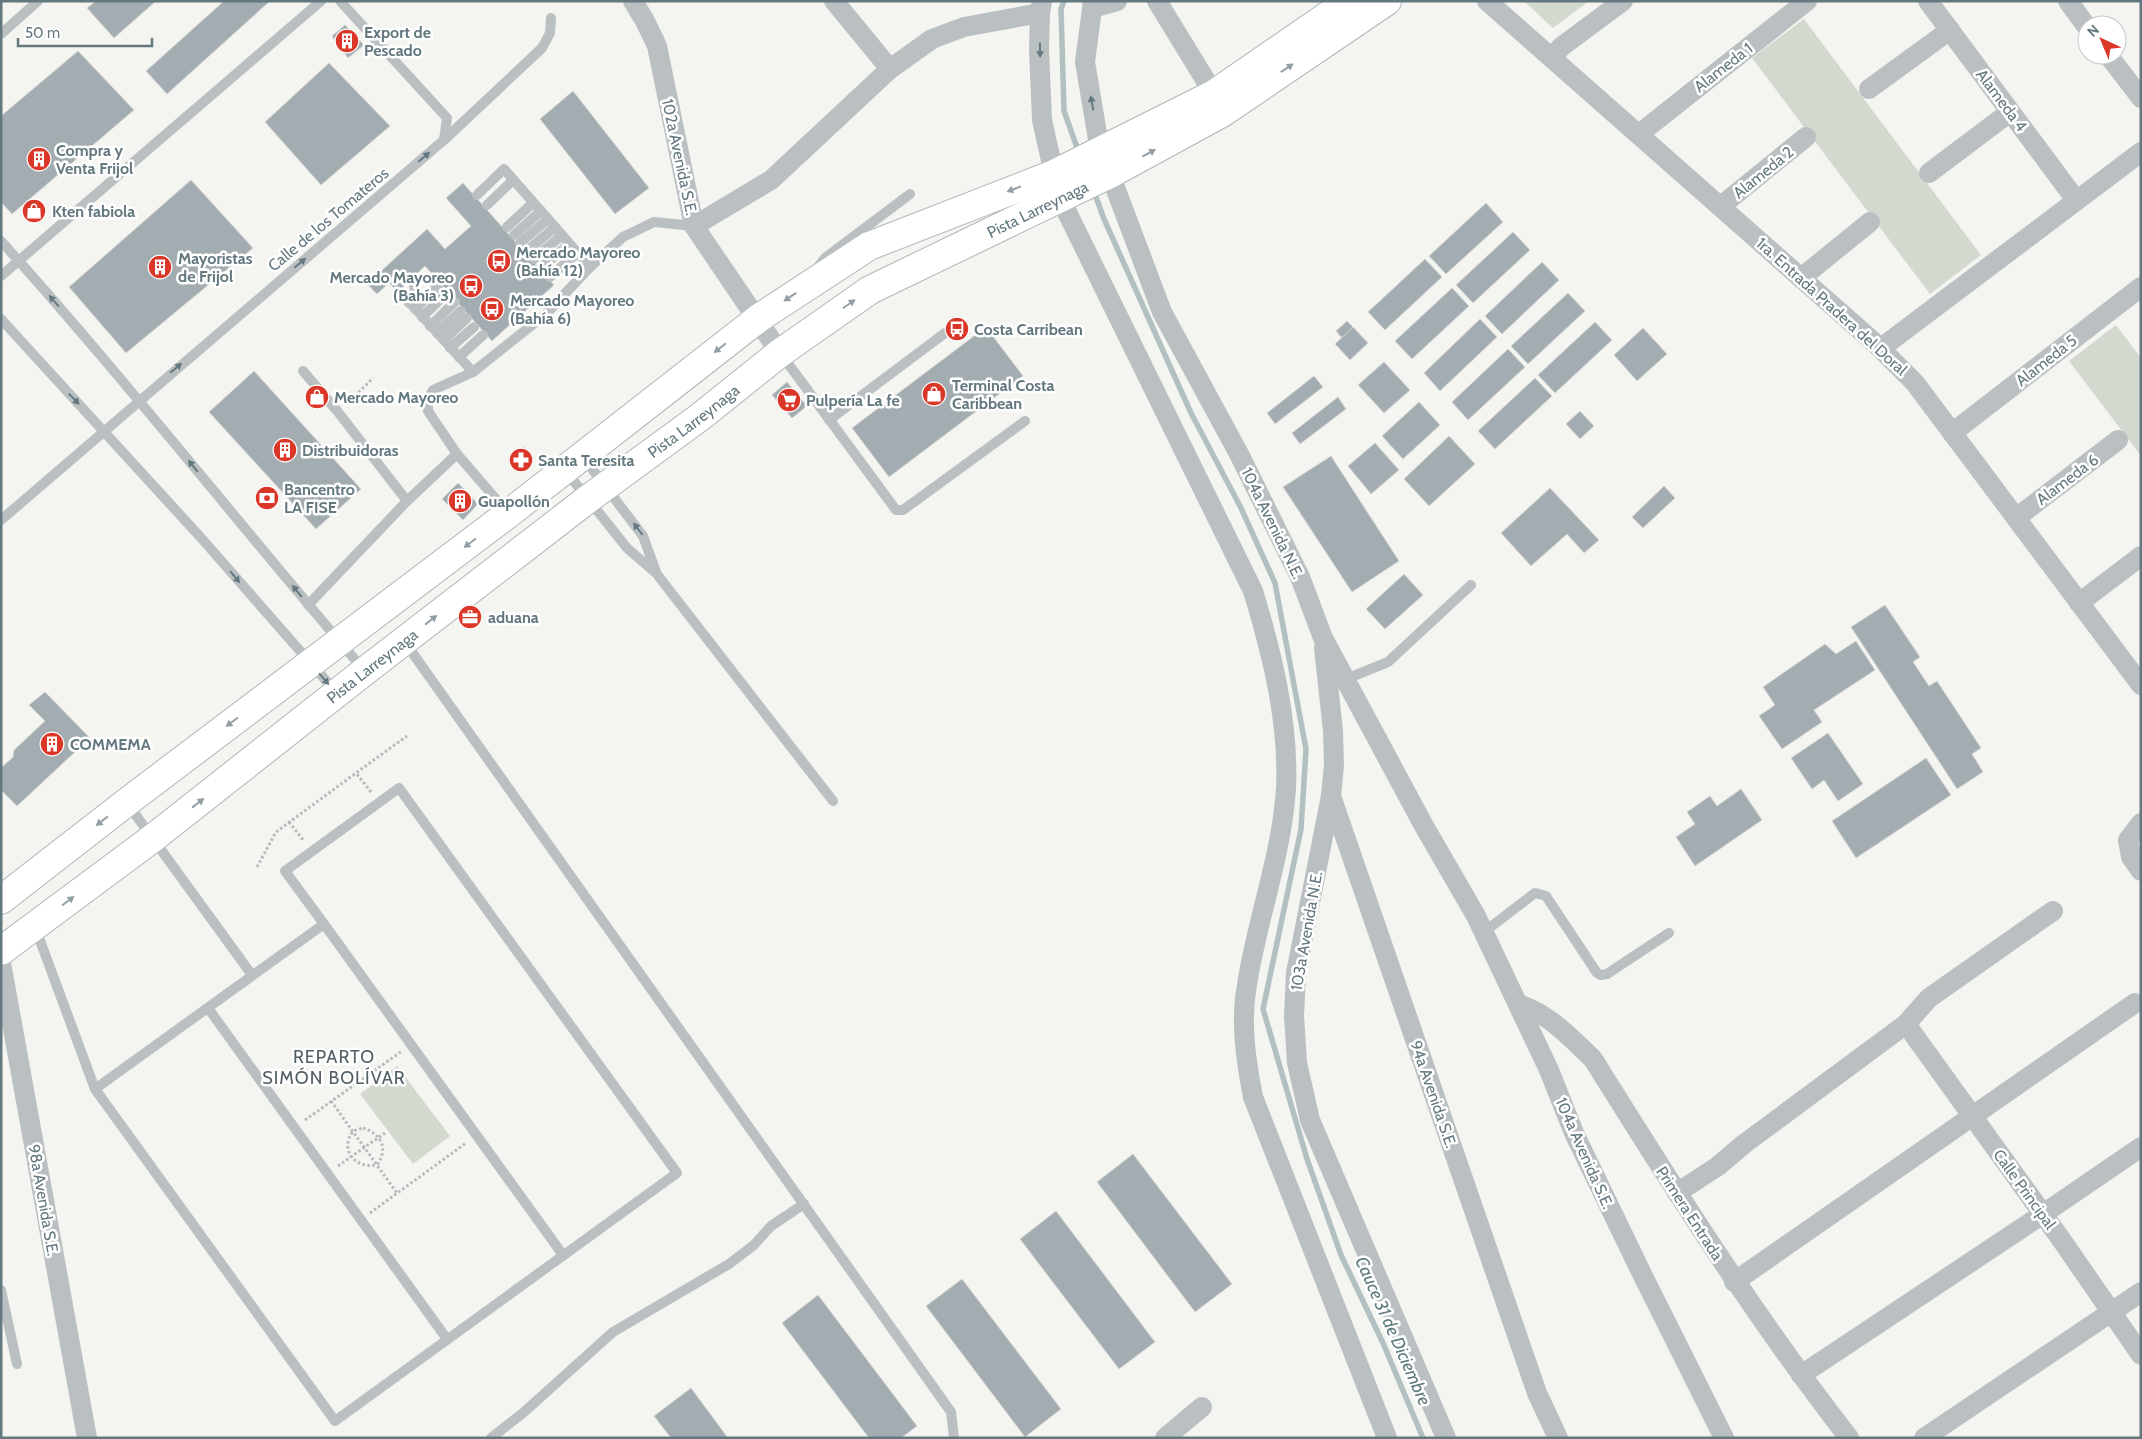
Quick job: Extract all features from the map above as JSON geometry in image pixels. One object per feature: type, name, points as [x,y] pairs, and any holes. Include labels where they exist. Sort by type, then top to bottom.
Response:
[{"type":"main road","name":"Pista Larreynaga","points":[[1103,164],[1214,94],[1349,1]]},
{"type":"main road","name":"Pista Larreynaga","points":[[1,951],[153,838],[597,492],[700,417],[780,352],[870,290],[1060,185],[1222,112],[1387,1]]},
{"type":"main road","name":"Pista Larreynaga","points":[[1,900],[127,802],[508,514],[759,318],[869,246],[1060,185]]},
{"type":"street","name":"102a Avenida S.E.","points":[[633,1],[645,21],[656,46],[694,226],[759,318],[780,352]]},
{"type":"street","points":[[834,1],[890,69]]},
{"type":"street","points":[[1093,4],[1117,1]]},
{"type":"street","points":[[1157,1],[1214,94]]},
{"type":"street","name":"1ra. Entrada Pradera del Doral","points":[[1487,1],[1553,57],[1881,348],[1915,382],[2141,685]]},
{"type":"street","points":[[1553,57],[1561,46],[1623,1]]},
{"type":"street","name":"Alameda 1","points":[[1639,134],[1807,1]]},
{"type":"street","name":"Alameda 4","points":[[1928,1],[2076,200]]},
{"type":"street","points":[[2068,1],[2079,15]]},
{"type":"street","name":"104a Avenida N.E.","points":[[1093,4],[1085,62],[1103,164],[1162,312],[1239,454],[1300,577],[1323,638],[1448,867]]},
{"type":"street","points":[[694,226],[771,180],[890,69],[932,39],[964,27],[1041,7],[1042,120],[1060,185],[1253,591],[1264,628],[1280,702],[1286,787],[1281,825],[1246,986],[1244,1039],[1248,1073],[1253,1097],[1387,1438]]},
{"type":"street","points":[[1869,89],[1950,30]]},
{"type":"street","points":[[2116,65],[2141,98]]},
{"type":"street","points":[[1930,173],[2010,112]]},
{"type":"street","name":"Alameda 2","points":[[1721,206],[1806,137]]},
{"type":"street","points":[[1881,348],[2141,152]]},
{"type":"street","points":[[1801,278],[1870,222]]},
{"type":"street","name":"Alameda 5","points":[[1952,433],[2141,288]]},
{"type":"street","name":"Alameda 6","points":[[2016,518],[2118,440]]},
{"type":"street","points":[[2079,602],[2141,556]]},
{"type":"street","name":"103a Avenida N.E.","points":[[1323,638],[1333,731],[1331,796],[1296,973],[1294,1016],[1298,1063],[1310,1120],[1446,1438]]},
{"type":"street","name":"94a Avenida S.E.","points":[[1331,796],[1537,1393],[1558,1438]]},
{"type":"street","points":[[2137,827],[2128,840],[2131,857],[2141,871]]},
{"type":"street","name":"104a Avenida S.E.","points":[[1448,867],[1484,932],[1518,1004],[1578,1142],[1642,1276],[1724,1438]]},
{"type":"street","points":[[1677,1193],[1718,1166],[1744,1144],[1906,1024],[1929,998],[2053,911]]},
{"type":"street","name":"98a Avenida S.E.","points":[[1,963],[87,1438]]},
{"type":"street","points":[[1734,1282],[2135,1003]]},
{"type":"street","name":"Primera Entrada","points":[[1518,1004],[1532,1008],[1561,1029],[1593,1059],[1734,1282],[1849,1438]]},
{"type":"street","name":"Calle Principal","points":[[1906,1024],[2043,1214],[2141,1355]]},
{"type":"street","points":[[1801,1375],[2141,1147]]},
{"type":"street","points":[[1924,1438],[2141,1292]]},
{"type":"street","points":[[1165,1438],[1202,1407]]},
{"type":"lane","points":[[1,34],[38,1]]},
{"type":"lane","points":[[1,276],[321,1]]},
{"type":"lane","points":[[340,1],[447,118],[444,140]]},
{"type":"lane","name":"Calle de los Tomateros","points":[[1,520],[444,140],[542,48],[550,33],[552,18]]},
{"type":"lane","points":[[477,194],[504,169],[590,267]]},
{"type":"lane","points":[[486,205],[513,180]]},
{"type":"lane","points":[[820,277],[818,267],[824,258],[910,194]]},
{"type":"lane","points":[[520,243],[534,203]]},
{"type":"lane","points":[[520,243],[544,215]]},
{"type":"lane","points":[[508,514],[457,454],[428,411],[428,400],[434,390],[473,372],[546,314],[590,267],[622,237],[654,222],[694,226]]},
{"type":"lane","points":[[520,243],[558,231]]},
{"type":"lane","points":[[1,241],[139,400],[308,605],[365,671]]},
{"type":"lane","points":[[542,267],[570,244]]},
{"type":"lane","points":[[550,277],[577,253]]},
{"type":"lane","points":[[412,306],[415,290],[413,281]]},
{"type":"lane","points":[[412,306],[439,285]]},
{"type":"lane","points":[[401,293],[473,372]]},
{"type":"lane","points":[[422,317],[447,293]]},
{"type":"lane","points":[[440,337],[461,310],[440,337]]},
{"type":"lane","points":[[1,319],[104,431],[338,694]]},
{"type":"lane","points":[[440,337],[474,327]]},
{"type":"lane","points":[[830,420],[945,333]]},
{"type":"lane","points":[[459,357],[483,335]]},
{"type":"lane","points":[[780,352],[896,510],[900,511],[1025,421]]},
{"type":"lane","points":[[303,371],[338,412],[407,501]]},
{"type":"lane","points":[[308,605],[407,501],[457,454]]},
{"type":"lane","points":[[574,463],[597,492],[643,536],[656,573]]},
{"type":"lane","points":[[574,463],[597,492],[627,548],[656,573],[833,801]]},
{"type":"lane","points":[[1346,679],[1388,662],[1471,585]]},
{"type":"lane","points":[[404,641],[951,1412],[954,1438]]},
{"type":"lane","points":[[34,926],[95,1089],[335,1421],[677,1173],[399,788],[285,871],[563,1255]]},
{"type":"lane","points":[[127,802],[252,975]]},
{"type":"lane","points":[[1484,932],[1535,893],[1541,893],[1546,896],[1596,973],[1601,975],[1607,974],[1669,933]]},
{"type":"lane","points":[[95,1089],[324,924]]},
{"type":"lane","points":[[208,1008],[447,1339]]},
{"type":"lane","points":[[491,1438],[523,1413],[613,1332],[729,1264],[754,1245],[771,1226],[804,1204]]},
{"type":"lane","points":[[1,1290],[17,1364]]},
{"type":"path","points":[[338,412],[374,378]]},
{"type":"path","points":[[257,867],[276,832],[407,736]]},
{"type":"path","points":[[356,773],[379,803]]},
{"type":"path","points":[[289,822],[312,851]]},
{"type":"path","points":[[294,1127],[411,1044]]},
{"type":"path","points":[[331,1101],[398,1193]]},
{"type":"path","points":[[363,1128],[372,1131],[378,1137],[383,1146],[384,1156],[377,1165],[367,1167],[351,1157],[347,1150],[347,1139],[352,1131],[363,1128]]},
{"type":"path","points":[[328,1174],[384,1133]]},
{"type":"path","points":[[361,1220],[477,1136]]},
{"type":"shaded area","points":[[1524,1],[1589,1],[1553,28]]},
{"type":"shaded area","points":[[1804,19],[1981,255],[1930,294],[1752,58]]},
{"type":"shaded area","points":[[2116,325],[2141,358],[2141,456],[2069,361]]},
{"type":"shaded area","points":[[397,1066],[450,1136],[413,1164],[360,1094]]},
{"type":"building","points":[[96,1],[156,1],[114,38],[87,8]]},
{"type":"building","points":[[224,1],[270,1],[167,94],[146,71]]},
{"type":"building","name":"Export de Pescado","points":[[345,25],[364,45],[348,58],[332,36]]},
{"type":"building","name":"Compra y Venta Frijol","points":[[78,51],[134,110],[12,214],[1,202],[1,116]]},
{"type":"building","points":[[329,63],[390,126],[321,185],[265,122]]},
{"type":"building","points":[[573,91],[649,188],[615,214],[540,119]]},
{"type":"building","name":"Mayoristas de Frijol","points":[[191,180],[253,248],[126,353],[69,287]]},
{"type":"building","points":[[463,183],[554,285],[492,341],[425,266],[398,292],[389,283],[377,294],[367,284],[427,229],[445,249],[471,226],[446,198]]},
{"type":"building","points":[[1486,203],[1503,222],[1446,274],[1429,256]]},
{"type":"building","points":[[1513,232],[1530,250],[1473,303],[1456,285]]},
{"type":"building","points":[[1425,259],[1442,277],[1385,330],[1368,312]]},
{"type":"building","points":[[1542,262],[1559,280],[1502,334],[1485,316]]},
{"type":"building","points":[[1452,288],[1469,306],[1412,359],[1395,341]]},
{"type":"building","points":[[1568,293],[1585,311],[1528,364],[1511,346]]},
{"type":"building","points":[[1480,319],[1497,337],[1440,391],[1424,373]]},
{"type":"building","points":[[1347,321],[1353,327],[1342,338],[1336,331]]},
{"type":"building","points":[[1595,322],[1612,340],[1555,393],[1538,375]]},
{"type":"building","points":[[986,327],[1023,376],[889,477],[852,428]]},
{"type":"building","points":[[1353,327],[1368,343],[1350,360],[1335,344]]},
{"type":"building","points":[[1643,328],[1667,354],[1637,381],[1614,355]]},
{"type":"building","points":[[1508,349],[1525,367],[1468,420],[1452,402]]},
{"type":"building","points":[[1384,362],[1410,390],[1384,413],[1358,385]]},
{"type":"building","name":"Distribuidoras","points":[[254,371],[361,489],[316,529],[209,412]]},
{"type":"building","points":[[1314,376],[1323,387],[1275,424],[1267,413]]},
{"type":"building","points":[[1535,378],[1552,396],[1495,449],[1478,431]]},
{"type":"building","name":"Pulpería La fe","points":[[787,382],[807,406],[792,418],[772,395]]},
{"type":"building","points":[[1338,397],[1346,409],[1300,444],[1292,433]]},
{"type":"building","points":[[1419,402],[1440,425],[1403,459],[1382,436]]},
{"type":"building","points":[[1580,411],[1594,426],[1580,439],[1566,424]]},
{"type":"building","points":[[1449,436],[1475,464],[1429,506],[1404,479]]},
{"type":"building","points":[[1375,443],[1399,470],[1371,494],[1348,466]]},
{"type":"building","name":"Santa Teresita","points":[[524,447],[534,458],[517,472],[508,461]]},
{"type":"building","points":[[1331,456],[1399,561],[1352,592],[1283,487]]},
{"type":"building","name":"Guapollón","points":[[458,483],[478,504],[463,520],[442,499]]},
{"type":"building","points":[[1664,486],[1675,498],[1643,528],[1632,517]]},
{"type":"building","points":[[1550,488],[1599,540],[1584,553],[1567,534],[1531,566],[1501,533]]},
{"type":"building","name":"Bancentro LA FISE","points":[[267,490],[275,501],[269,506],[260,495]]},
{"type":"building","points":[[1404,574],[1423,595],[1385,629],[1366,609]]},
{"type":"building","points":[[1885,605],[1920,657],[1913,662],[1929,686],[1937,681],[1981,748],[1972,754],[1983,772],[1957,789],[1851,627]]},
{"type":"building","points":[[1856,641],[1875,670],[1814,710],[1822,722],[1782,749],[1759,716],[1775,705],[1763,687],[1825,644],[1836,654]]},
{"type":"building","name":"COMMEMA","points":[[45,692],[90,738],[17,806],[1,790],[1,768],[13,757],[14,750],[45,721],[29,705]]},
{"type":"building","points":[[1828,733],[1863,784],[1838,801],[1824,780],[1812,789],[1791,758]]},
{"type":"building","points":[[1926,758],[1951,795],[1856,858],[1832,821]]},
{"type":"building","points":[[1741,789],[1762,820],[1695,866],[1676,837],[1695,824],[1687,812],[1710,796],[1717,806]]},
{"type":"building","points":[[1133,1154],[1232,1284],[1195,1312],[1097,1182]]},
{"type":"building","points":[[1056,1211],[1155,1342],[1119,1369],[1020,1239]]},
{"type":"building","points":[[962,1279],[1061,1409],[1025,1437],[926,1306]]},
{"type":"building","points":[[818,1295],[917,1426],[901,1438],[869,1438],[782,1323]]},
{"type":"building","points":[[691,1388],[728,1438],[671,1438],[654,1416]]},
{"type":"waterway","points":[[1064,1],[1061,9],[1064,111],[1079,153]]},
{"type":"waterway","name":"Cauce 31 de Diciembre","points":[[1093,189],[1104,219],[1191,413],[1241,508],[1275,583],[1306,749],[1301,829],[1263,1009],[1307,1159],[1341,1255],[1383,1343],[1423,1438]]},
{"type":"place","name":"Export de Pescado","points":[[347,41]]},
{"type":"place","name":"Compra y Venta Frijol","points":[[39,159]]},
{"type":"place","name":"Kten fabiola","points":[[34,211]]},
{"type":"place","name":"Mercado Mayoreo (Bahía 12)","points":[[499,261]]},
{"type":"place","name":"Mayoristas de Frijol","points":[[160,267]]},
{"type":"place","name":"Mercado Mayoreo (Bahía 3)","points":[[471,286]]},
{"type":"place","name":"Mercado Mayoreo (Bahía 6)","points":[[492,309]]},
{"type":"place","name":"Costa Carribean","points":[[957,329]]},
{"type":"place","name":"Terminal Costa Caribbean","points":[[934,394]]},
{"type":"place","name":"Mercado Mayoreo","points":[[317,397]]},
{"type":"place","name":"Pulpería La fe","points":[[789,400]]},
{"type":"place","name":"Distribuidoras","points":[[285,450]]},
{"type":"place","name":"Santa Teresita","points":[[521,460]]},
{"type":"place","name":"Bancentro LA FISE","points":[[267,498]]},
{"type":"place","name":"Guapollón","points":[[460,501]]},
{"type":"place","name":"aduana","points":[[470,617]]},
{"type":"place","name":"COMMEMA","points":[[52,744]]},
{"type":"district","name":"REPARTO SIMÓN BOLÍVAR","points":[[334,1067]]}]
